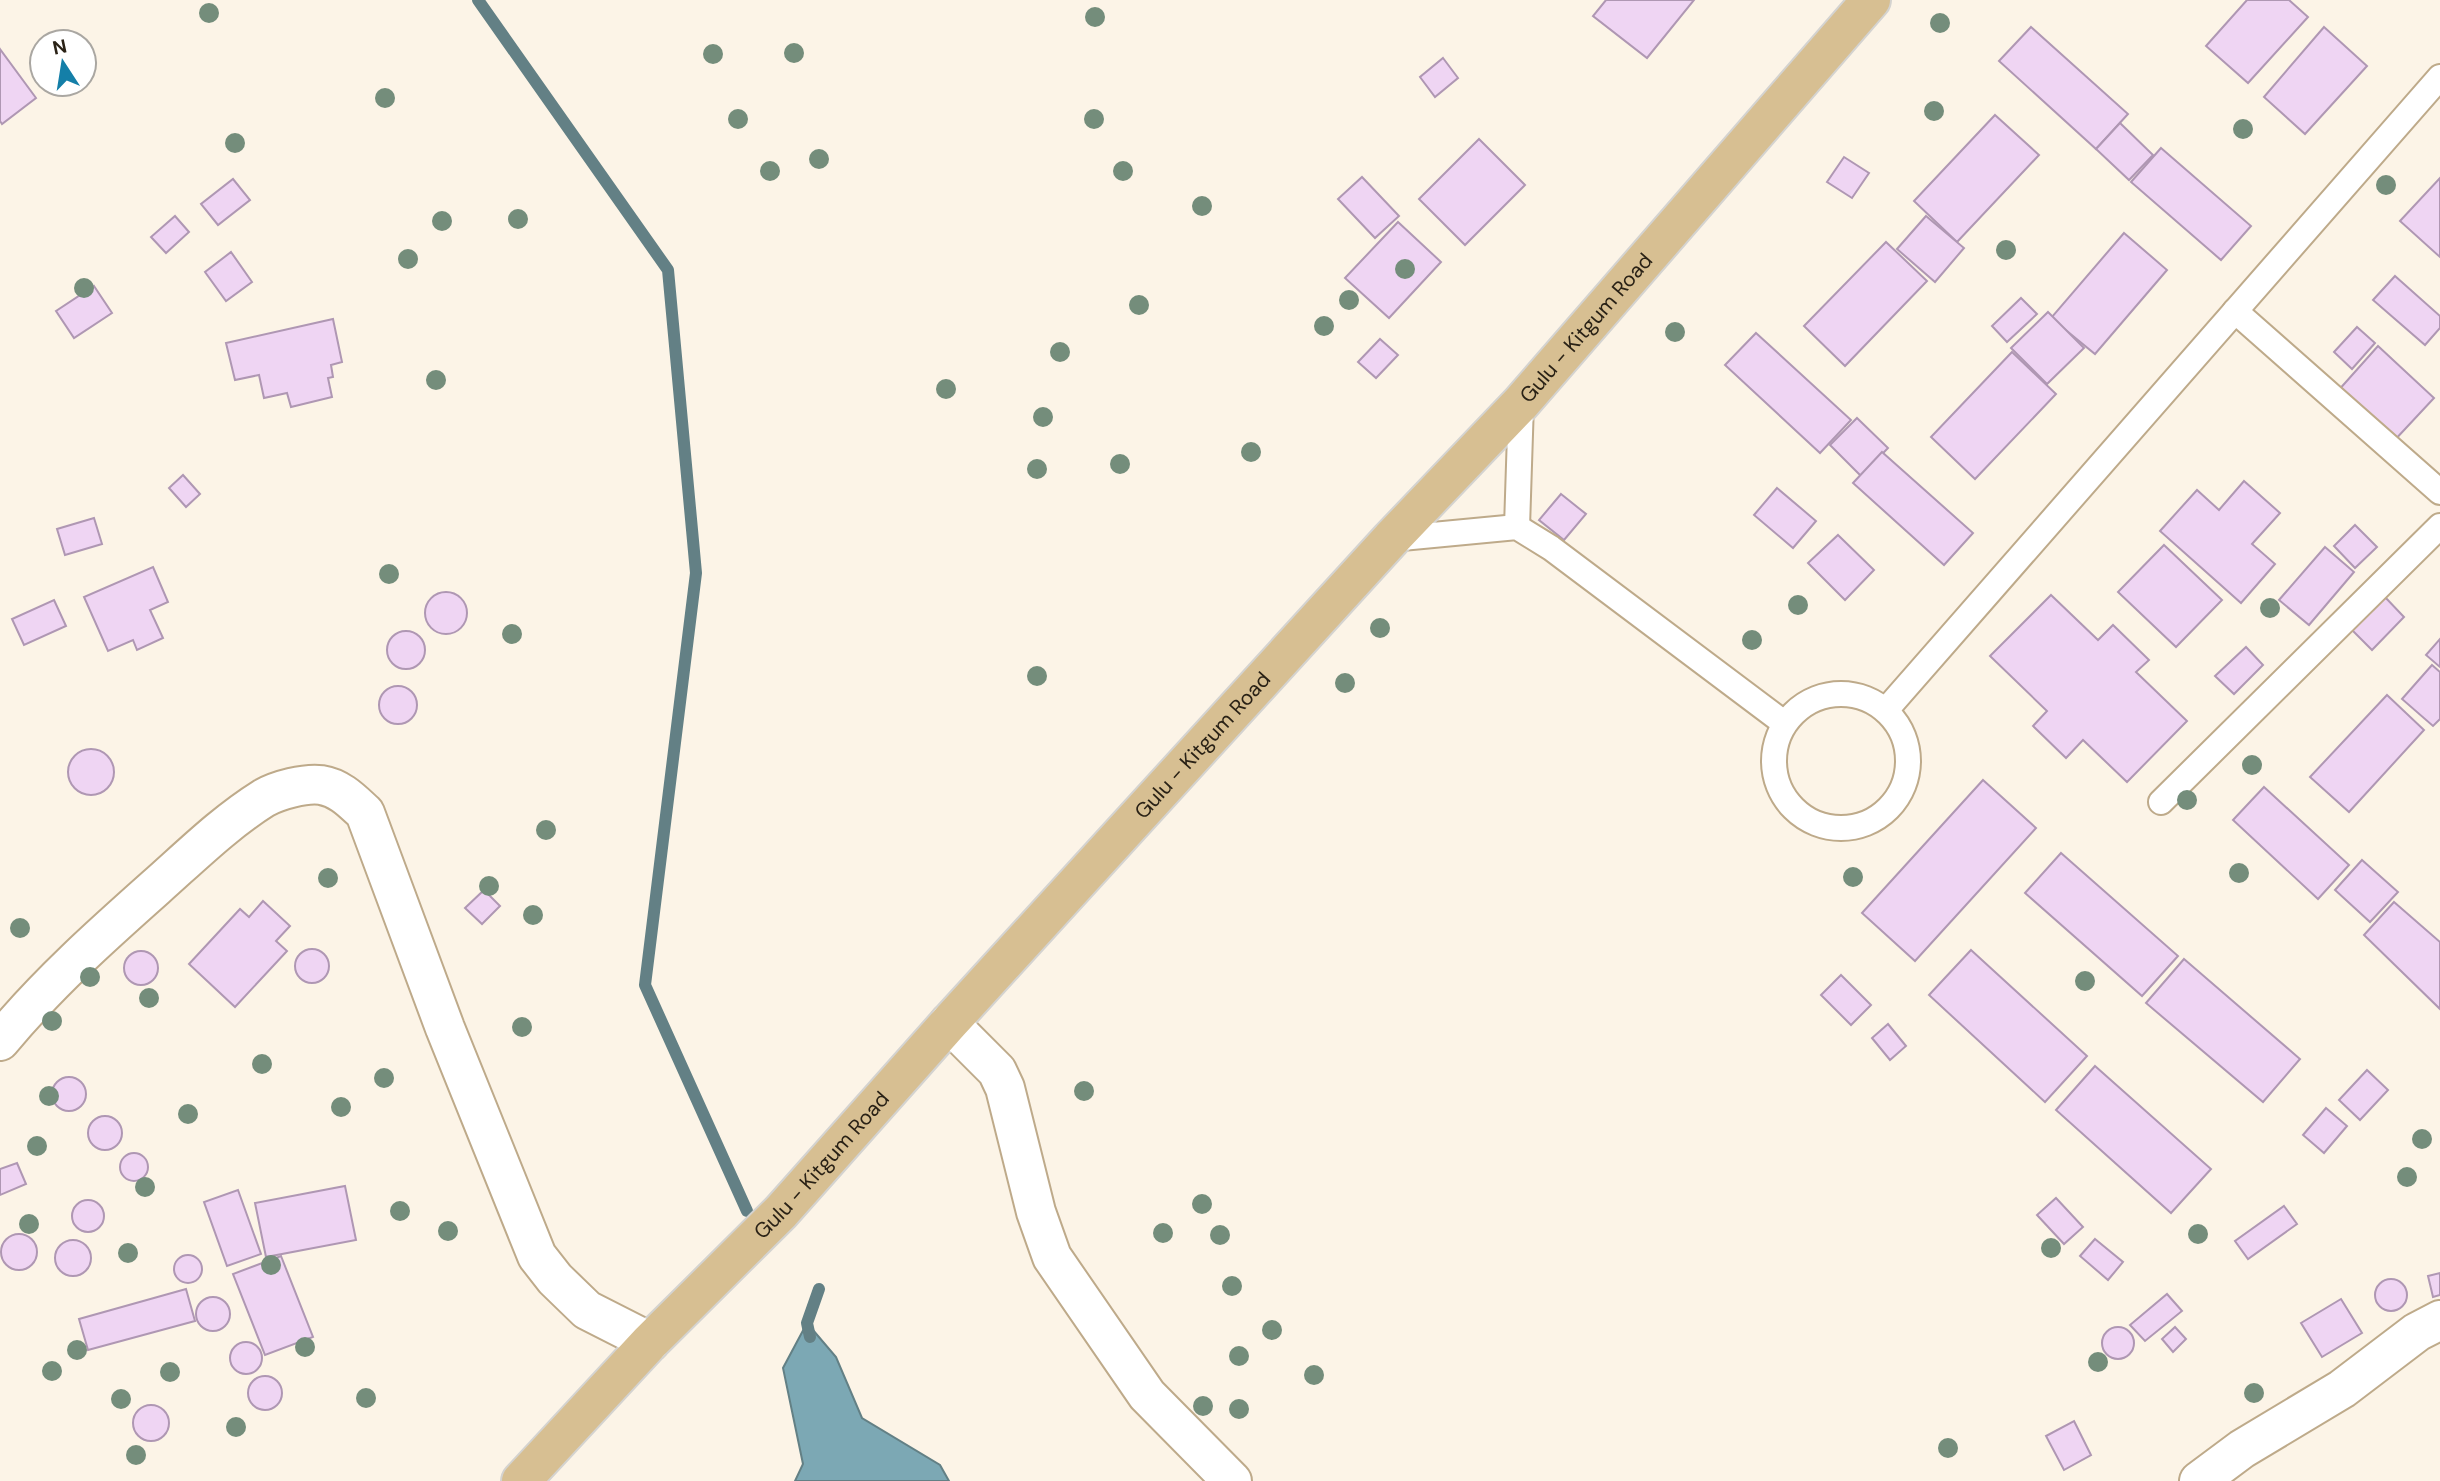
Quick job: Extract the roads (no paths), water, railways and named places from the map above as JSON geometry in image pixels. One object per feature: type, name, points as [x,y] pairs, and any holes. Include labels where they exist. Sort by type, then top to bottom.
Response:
[{"type":"main road","name":"Gulu - Kitgum Road","points":[[521,1481],[650,1342],[781,1212],[949,1023],[1391,539],[1521,403],[1871,0]]},
{"type":"street","points":[[0,1041],[23,1014],[99,938],[226,826],[266,797],[296,788],[320,785],[342,792],[365,813],[445,1028],[537,1256],[555,1279],[587,1310],[650,1342]]},
{"type":"street","points":[[949,1023],[997,1071],[1005,1088],[1036,1212],[1052,1258],[1146,1395],[1232,1481]]},
{"type":"street","points":[[2199,1481],[2242,1449],[2342,1389],[2417,1332],[2440,1320]]},
{"type":"lane","points":[[1886,710],[2440,77]]},
{"type":"lane","points":[[2235,311],[2440,492]]},
{"type":"lane","points":[[1517,527],[1521,403]]},
{"type":"lane","points":[[2161,802],[2440,526]]},
{"type":"lane","points":[[1391,539],[1517,527],[1551,548],[1784,723]]},
{"type":"lane","points":[[1832,694],[1851,694],[1870,699],[1886,710],[1898,725],[1906,743],[1908,761],[1905,780],[1897,798],[1884,812],[1868,822],[1849,827],[1830,827],[1795,811],[1783,796],[1775,779],[1773,760],[1776,741],[1784,723],[1814,699],[1832,694]]},
{"type":"water","points":[[807,1323],[836,1357],[862,1418],[940,1465],[949,1481],[795,1481],[803,1464],[783,1368]]},
{"type":"waterway","points":[[478,0],[668,270],[696,573],[645,985],[747,1211]]},
{"type":"waterway","points":[[810,1337],[807,1323],[819,1289]]}]
